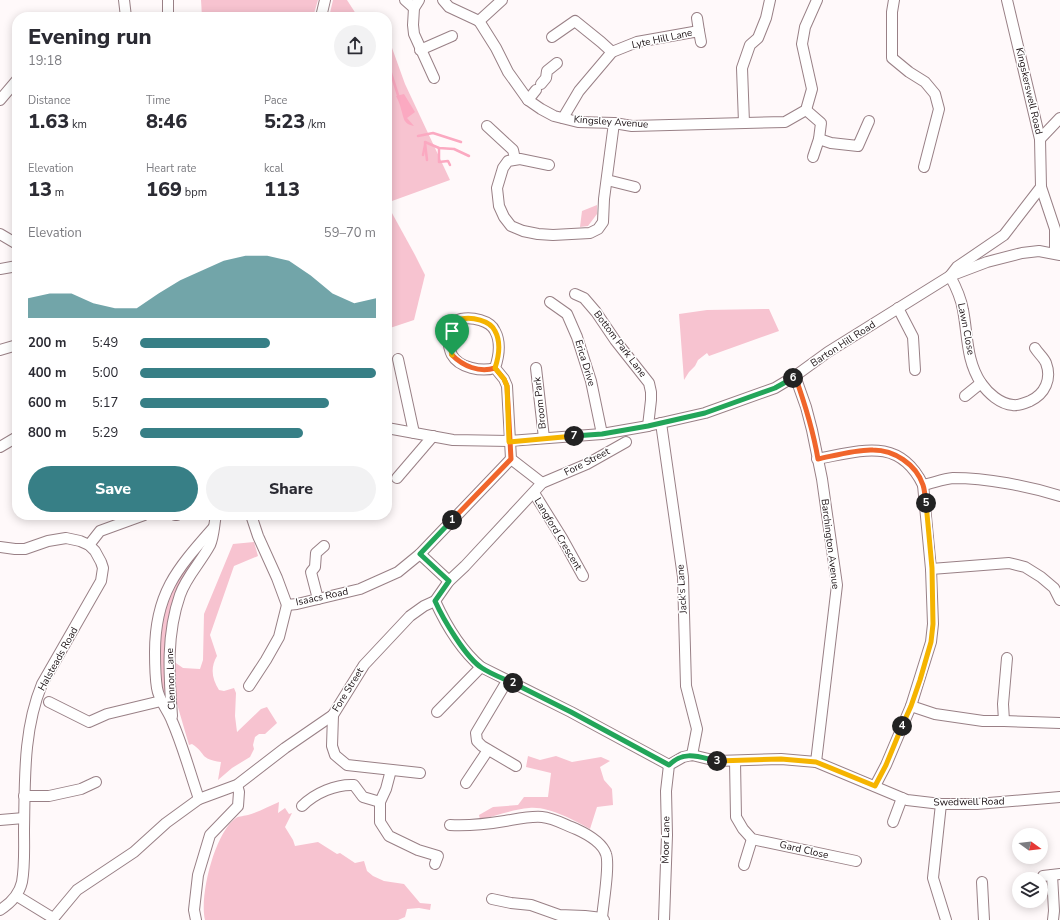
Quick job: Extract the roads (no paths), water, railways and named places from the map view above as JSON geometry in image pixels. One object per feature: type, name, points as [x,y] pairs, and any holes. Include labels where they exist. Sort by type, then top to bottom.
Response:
[{"type":"street","points":[[124,0],[125,12]]},
{"type":"street","points":[[168,0],[168,12]]},
{"type":"street","points":[[322,12],[325,0]]},
{"type":"street","points":[[405,0],[416,4],[413,25],[414,34],[434,78]]},
{"type":"street","points":[[443,0],[449,8],[479,21],[500,1]]},
{"type":"street","points":[[744,123],[742,68],[750,45],[758,38],[766,18],[770,0]]},
{"type":"street","points":[[813,157],[819,139],[821,123],[806,110],[812,89],[802,44],[805,27],[817,0]]},
{"type":"street","points":[[894,0],[892,12],[892,58],[909,72],[925,82],[935,94],[939,109],[924,167]]},
{"type":"street","name":"Kingskerswell Road","points":[[1007,0],[1040,139],[1041,187],[1055,229],[1058,254]]},
{"type":"street","name":"Lyte Hill Lane","points":[[697,18],[701,42]]},
{"type":"street","name":"Kingsley Avenue","points":[[479,21],[496,48],[508,72],[528,100],[554,116],[578,122],[614,123],[632,126],[785,122],[806,110]]},
{"type":"street","points":[[552,37],[575,21],[612,52]]},
{"type":"street","name":"Lyte Hill Lane","points":[[563,118],[579,91],[612,52],[638,42],[699,31]]},
{"type":"street","points":[[420,50],[452,36]]},
{"type":"street","points":[[528,100],[546,78],[547,71],[557,63]]},
{"type":"street","points":[[0,100],[12,86]]},
{"type":"street","points":[[1040,139],[1060,118]]},
{"type":"street","points":[[819,139],[831,143],[858,146],[869,121]]},
{"type":"street","points":[[549,165],[515,159],[508,161],[503,168],[497,188],[499,206],[504,217],[511,226],[523,231],[553,235],[590,233],[598,228],[603,222],[604,199],[614,123]]},
{"type":"street","points":[[486,126],[514,150],[515,159]]},
{"type":"street","points":[[607,180],[635,186]]},
{"type":"street","points":[[950,276],[957,268],[1004,235],[1041,187]]},
{"type":"street","points":[[0,234],[12,241]]},
{"type":"street","name":"Barton Hill Road","points":[[392,429],[453,440],[509,442],[602,434],[661,424],[705,413],[775,388],[795,376],[828,352],[950,276],[987,262],[1022,253],[1039,251],[1058,254]]},
{"type":"street","points":[[0,269],[12,267]]},
{"type":"street","name":"Lawn Close","points":[[950,276],[957,290],[963,310],[967,348],[981,383],[990,394],[1001,402],[1013,406],[1025,404],[1038,397],[1045,389],[1048,378],[1046,363],[1035,348]]},
{"type":"street","name":"Bottom Park Lane","points":[[575,294],[584,298],[596,312],[615,340],[649,383],[651,400],[648,426]]},
{"type":"street","name":"Erica Drive","points":[[550,302],[567,314],[577,337],[591,381],[602,434]]},
{"type":"street","points":[[898,308],[913,337],[915,370]]},
{"type":"street","points":[[460,319],[480,320],[489,324],[495,330],[498,342],[499,356],[495,368],[488,370],[471,367],[460,363],[452,355],[448,342],[447,330],[450,326],[460,319]]},
{"type":"street","points":[[0,350],[12,346]]},
{"type":"street","points":[[398,359],[414,433]]},
{"type":"street","points":[[495,368],[504,379],[507,386],[511,459],[542,483]]},
{"type":"street","name":"Broom Park","points":[[536,368],[544,438]]},
{"type":"street","name":"Barchington Avenue","points":[[795,376],[806,407],[818,459],[837,586],[816,762]]},
{"type":"street","points":[[965,396],[981,383]]},
{"type":"street","name":"Jack's Lane","points":[[661,424],[683,577],[686,686],[697,729],[692,755]]},
{"type":"street","points":[[397,478],[432,436]]},
{"type":"street","points":[[0,447],[12,440]]},
{"type":"street","name":"Fore Street","points":[[52,919],[77,890],[134,852],[166,823],[199,799],[237,785],[285,748],[333,715],[364,665],[410,616],[424,606],[435,601],[449,581],[466,566],[542,483],[586,464],[626,442]]},
{"type":"street","points":[[818,459],[872,450],[886,451],[905,460],[918,476],[923,485],[932,568],[933,624],[931,642],[911,706],[886,765],[875,786]]},
{"type":"street","name":"Isaacs Road","points":[[253,520],[287,605],[318,599],[360,589],[398,572],[420,554],[511,459]]},
{"type":"street","points":[[923,485],[952,478],[982,480],[1035,488],[1060,496]]},
{"type":"street","name":"Langford Crescent","points":[[534,493],[562,538],[583,576]]},
{"type":"street","points":[[0,547],[15,550],[25,549],[43,542],[66,538],[80,541],[89,545],[100,531],[130,520]]},
{"type":"street","name":"Clennon Lane","points":[[172,720],[169,664],[170,639],[173,625],[180,594],[210,544],[215,520]]},
{"type":"street","name":"Clennon Lane","points":[[199,799],[172,720],[161,701],[156,683],[155,642],[162,601],[171,580],[184,560],[214,527]]},
{"type":"street","name":"Halsteads Road","points":[[17,896],[22,883],[23,874],[24,796],[28,732],[42,684],[101,581],[103,568],[101,562],[95,551],[89,545]]},
{"type":"street","points":[[318,599],[311,572],[315,567],[316,553],[324,546]]},
{"type":"street","points":[[420,554],[449,581]]},
{"type":"street","points":[[932,568],[1009,564],[1025,567],[1041,577],[1054,588],[1060,600]]},
{"type":"street","points":[[435,601],[450,629],[471,659],[481,667],[671,764],[683,757],[692,755]]},
{"type":"street","points":[[249,686],[279,637],[287,605]]},
{"type":"street","points":[[1004,721],[1003,704],[1007,658]]},
{"type":"street","points":[[437,712],[481,667]]},
{"type":"street","points":[[507,681],[476,733],[477,741],[482,746],[516,766]]},
{"type":"street","points":[[49,702],[89,722],[107,714],[161,701]]},
{"type":"street","points":[[911,706],[935,714],[982,721],[1060,723]]},
{"type":"street","points":[[333,715],[332,746],[335,755],[347,765],[420,773]]},
{"type":"street","points":[[466,783],[488,750]]},
{"type":"street","name":"Swedwell Road","points":[[692,755],[718,761],[781,759],[816,762],[907,800],[940,804],[977,804],[1060,797]]},
{"type":"street","points":[[736,761],[736,817],[743,829],[752,839],[744,865]]},
{"type":"street","name":"Moor Lane","points":[[664,920],[667,835],[666,791],[671,764]]},
{"type":"street","points":[[391,770],[386,789],[380,802],[380,822],[389,836],[418,850],[438,856],[435,864]]},
{"type":"street","points":[[24,796],[49,796],[81,789],[96,782]]},
{"type":"street","points":[[302,806],[308,800],[325,791],[345,784],[354,785],[363,797],[380,802]]},
{"type":"street","points":[[196,920],[194,910],[198,875],[210,835],[238,806],[239,792],[237,785]]},
{"type":"street","points":[[893,822],[902,798]]},
{"type":"street","points":[[940,804],[932,878],[946,920]]},
{"type":"street","points":[[450,825],[465,826],[522,818],[542,817],[552,819],[586,833],[600,845],[606,854],[607,862],[603,919],[559,915],[531,905],[511,904],[492,899]]},
{"type":"street","points":[[0,820],[24,818]]},
{"type":"street","name":"Gard Close","points":[[752,839],[856,861]]},
{"type":"street","points":[[1052,875],[1053,920]]},
{"type":"street","points":[[982,882],[984,920]]},
{"type":"street","points":[[0,910],[6,907],[17,896],[52,919]]},
{"type":"waterway","points":[[392,76],[398,95]]},
{"type":"waterway","points":[[418,136],[433,133],[461,142]]},
{"type":"waterway","points":[[425,142],[439,148],[454,149],[469,156]]},
{"type":"waterway","points":[[425,143],[427,160]]},
{"type":"waterway","points":[[423,155],[425,145]]},
{"type":"waterway","points":[[439,148],[439,162],[448,161],[450,165]]}]
